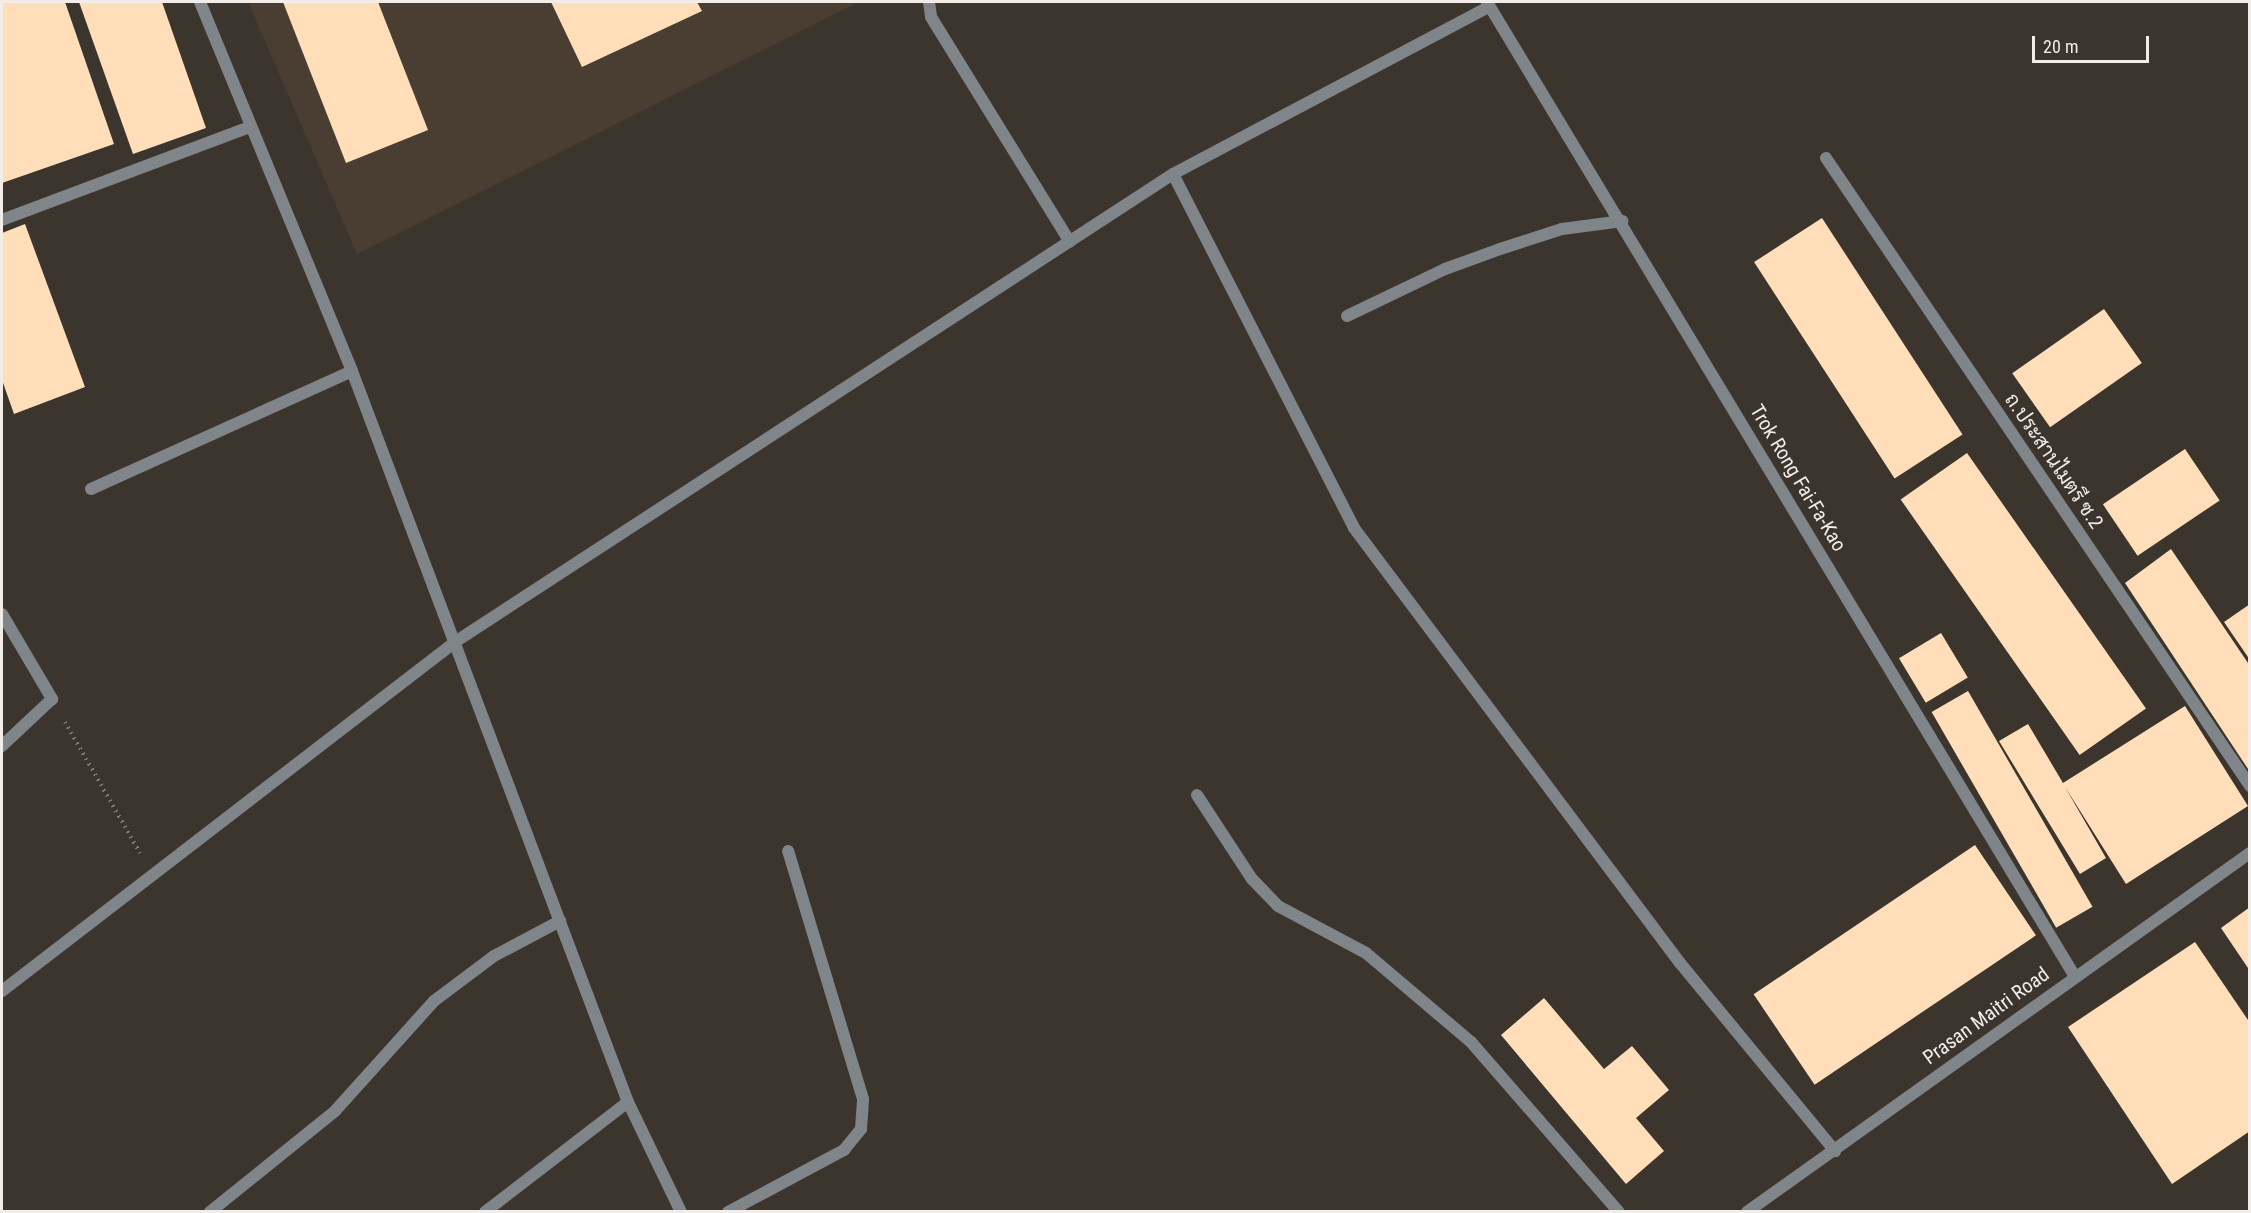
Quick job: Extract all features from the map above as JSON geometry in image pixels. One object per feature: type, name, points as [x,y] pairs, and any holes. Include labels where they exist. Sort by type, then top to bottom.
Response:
[{"type":"street","points":[[200,2],[352,371],[628,1102],[681,1212]]},
{"type":"street","points":[[929,2],[931,17],[1070,242]]},
{"type":"street","points":[[2,991],[455,642],[1173,174],[1492,3]]},
{"type":"street","name":"Trok Rong Fai-Fa-Kao","points":[[1492,3],[2074,975]]},
{"type":"street","points":[[2,219],[250,127]]},
{"type":"street","name":"ถ.ประสานไมตรี ซ.2","points":[[1826,158],[2250,786]]},
{"type":"street","points":[[1173,174],[1354,528],[1680,963],[1835,1151]]},
{"type":"street","points":[[1347,316],[1445,269],[1500,249],[1562,230],[1622,221]]},
{"type":"street","points":[[91,489],[352,371]]},
{"type":"street","points":[[2,614],[52,699],[2,746]]},
{"type":"street","points":[[1197,795],[1252,879],[1278,906],[1366,953],[1455,1027],[1619,1212]]},
{"type":"street","points":[[728,1212],[844,1150],[861,1129],[864,1099],[788,851]]},
{"type":"street","name":"Prasan Maitri Road","points":[[1747,1212],[1835,1151],[2074,975],[2250,853]]},
{"type":"street","points":[[210,1212],[335,1111],[434,1001],[495,956],[560,921]]},
{"type":"street","points":[[485,1212],[628,1102]]},
{"type":"path","points":[[52,699],[152,875]]},
{"type":"shaded area","points":[[248,2],[859,2],[357,254]]},
{"type":"building","points":[[2,2],[65,2],[114,144],[2,183]]},
{"type":"building","points":[[79,2],[162,2],[206,128],[133,154]]},
{"type":"building","points":[[283,2],[378,2],[428,130],[346,163]]},
{"type":"building","points":[[551,2],[697,2],[702,11],[582,67]]},
{"type":"building","points":[[1822,218],[1963,434],[1895,478],[1754,262]]},
{"type":"building","points":[[25,224],[85,387],[14,414],[2,380],[2,233]]},
{"type":"building","points":[[2104,309],[2142,363],[2050,427],[2012,373]]},
{"type":"building","points":[[2185,449],[2220,500],[2138,556],[2103,504]]},
{"type":"building","points":[[1967,453],[2146,709],[2080,755],[1901,499]]},
{"type":"building","points":[[2171,549],[2250,666],[2250,772],[2125,583]]},
{"type":"building","points":[[2250,604],[2250,660],[2224,622]]},
{"type":"building","points":[[1941,633],[1968,678],[1926,703],[1899,658]]},
{"type":"building","points":[[1968,691],[2092,907],[2056,928],[1932,712]]},
{"type":"building","points":[[2185,706],[2248,806],[2126,884],[2065,787],[2106,858],[2080,874],[1999,741],[2028,724],[2063,783]]},
{"type":"building","points":[[1975,845],[2036,935],[1815,1085],[1754,994]]},
{"type":"building","points":[[2250,907],[2250,971],[2221,928]]},
{"type":"building","points":[[2195,942],[2250,1023],[2250,1131],[2172,1184],[2068,1027]]},
{"type":"building","points":[[1544,998],[1604,1069],[1632,1046],[1669,1090],[1636,1118],[1664,1151],[1626,1184],[1501,1035]]}]
